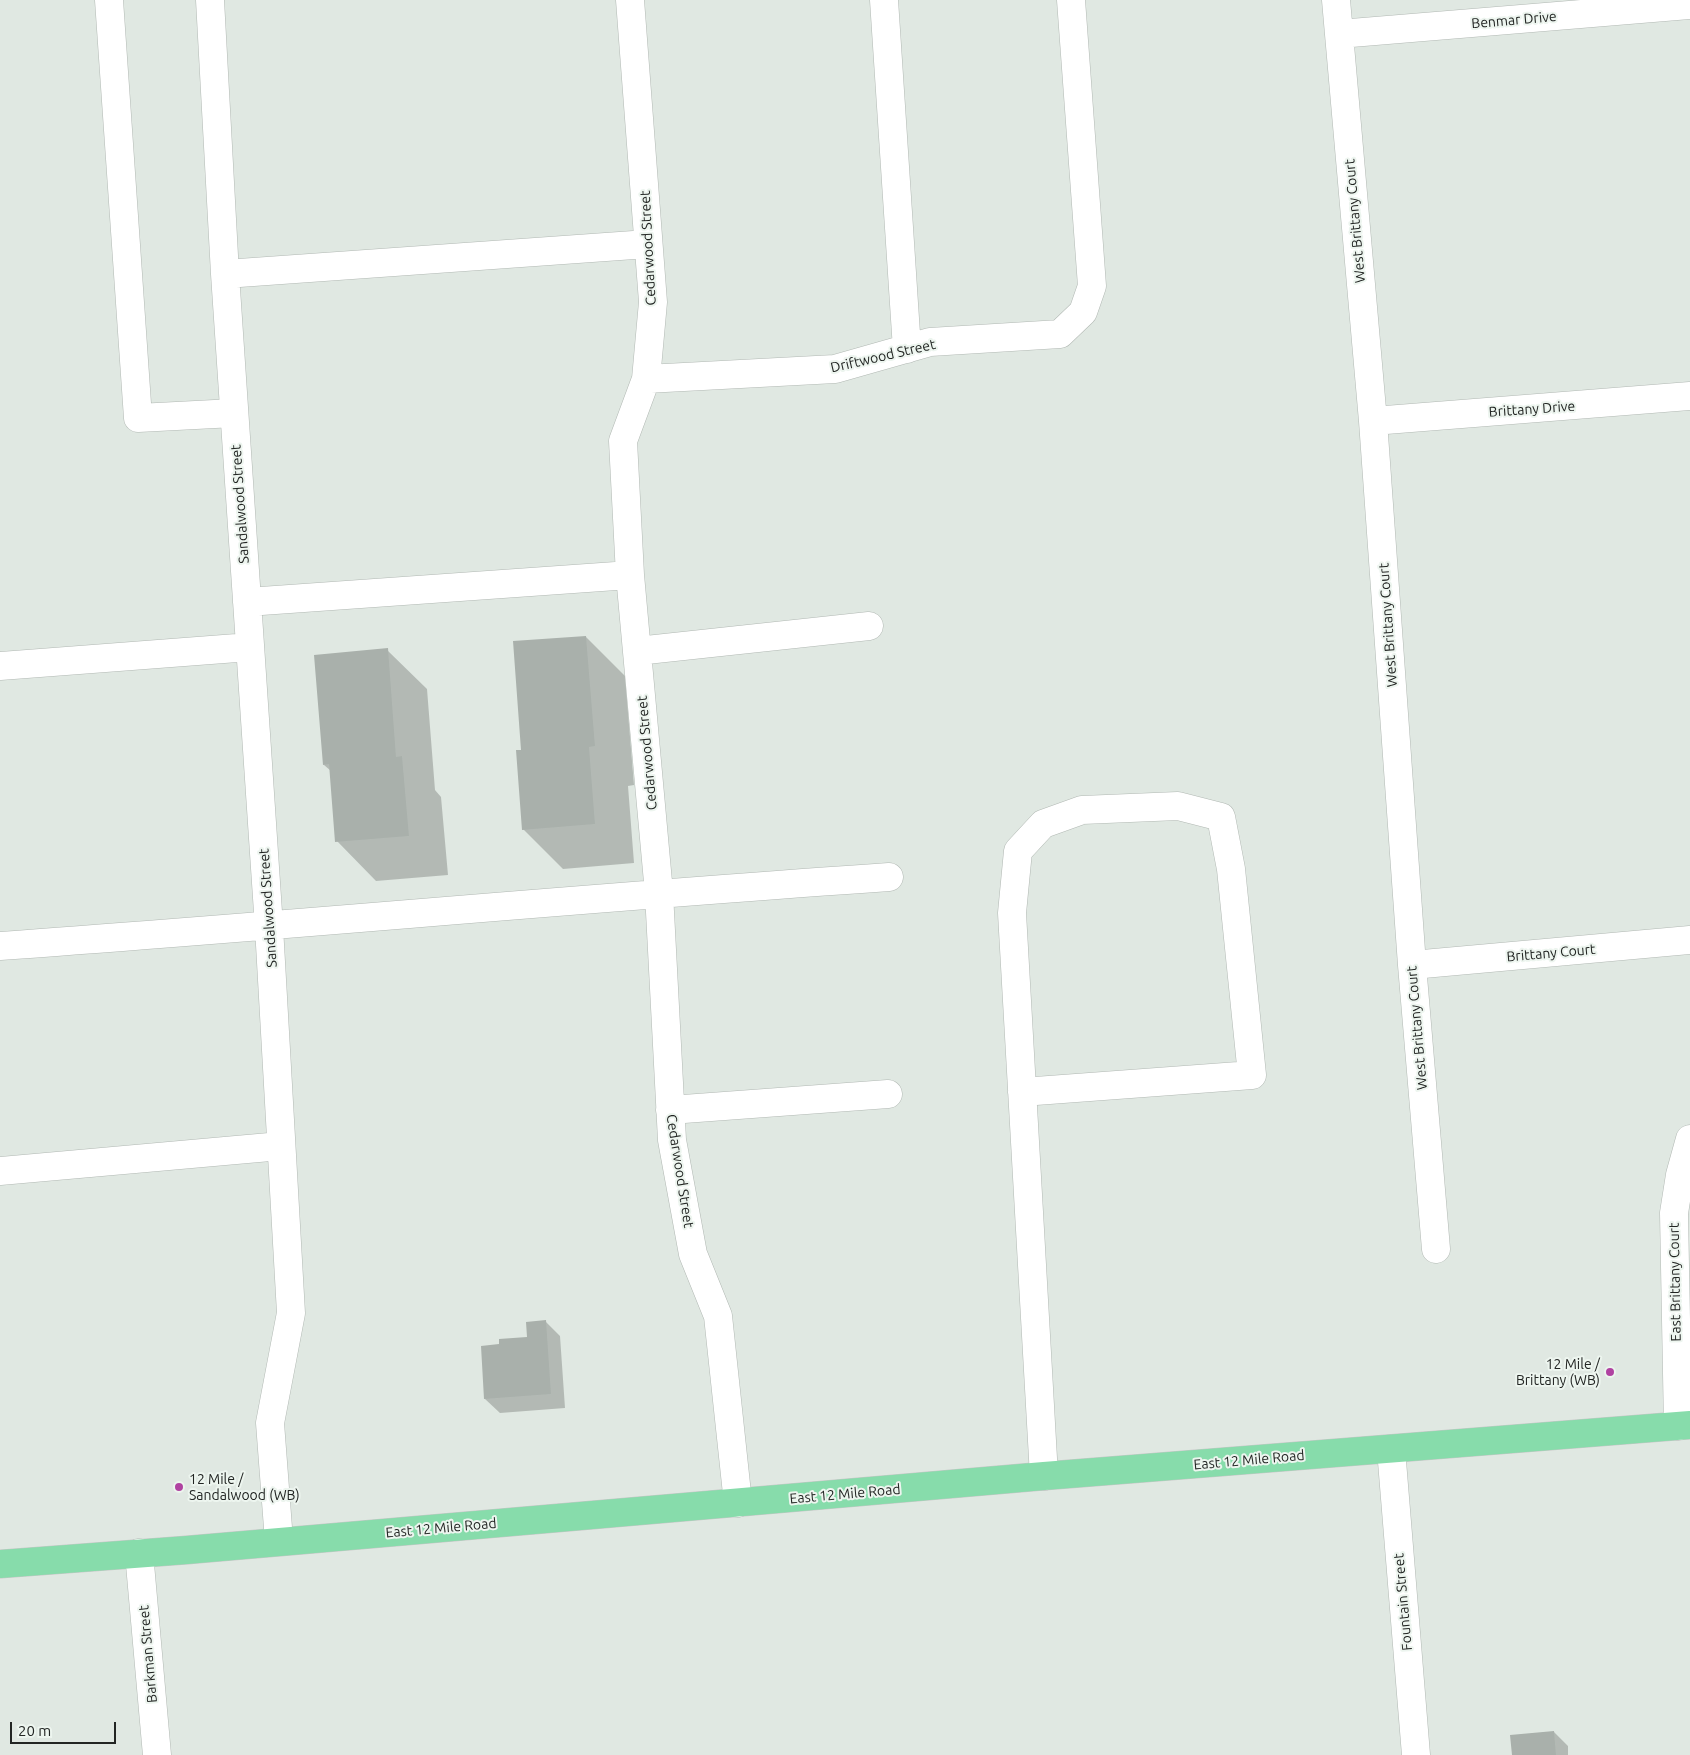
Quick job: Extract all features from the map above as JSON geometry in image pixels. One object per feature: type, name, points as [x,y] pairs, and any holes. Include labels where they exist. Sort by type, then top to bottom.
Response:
[{"type":"main road","name":"East 12 Mile Road","points":[[0,1564],[1044,1476],[1684,1425]]},
{"type":"street","points":[[109,0],[138,418],[234,413]]},
{"type":"street","name":"Sandalwood Street","points":[[210,0],[225,274],[269,927],[291,1313],[270,1424],[279,1541]]},
{"type":"street","name":"Cedarwood Street","points":[[630,0],[653,302],[646,379],[623,441],[630,574],[660,893],[672,1140],[693,1254],[718,1316],[738,1503]]},
{"type":"street","points":[[884,0],[907,349]]},
{"type":"street","name":"Driftwood Street","points":[[646,379],[835,369],[930,342],[1060,334],[1083,312],[1092,286],[1071,0]]},
{"type":"street","name":"West Brittany Court","points":[[1336,0],[1373,421],[1412,965],[1436,1250]]},
{"type":"street","name":"Benmar Drive","points":[[1338,34],[1690,5]]},
{"type":"street","points":[[225,274],[648,244]]},
{"type":"street","name":"Brittany Drive","points":[[1373,421],[1690,396]]},
{"type":"street","points":[[247,602],[630,574]]},
{"type":"street","points":[[637,651],[869,626]]},
{"type":"street","points":[[0,666],[250,647]]},
{"type":"street","points":[[1022,1092],[1252,1076],[1231,869],[1221,817],[1178,806],[1082,810],[1043,824],[1018,851],[1012,913],[1022,1092],[1044,1476]]},
{"type":"street","points":[[0,946],[269,927],[660,893],[888,877]]},
{"type":"street","name":"Brittany Court","points":[[1412,965],[1690,940]]},
{"type":"street","points":[[670,1110],[888,1094]]},
{"type":"street","name":"East Brittany Court","points":[[1684,1425],[1674,1213],[1680,1176],[1690,1139]]},
{"type":"street","points":[[0,1171],[282,1146]]},
{"type":"street","name":"Fountain Street","points":[[1391,1448],[1416,1755]]},
{"type":"street","name":"Barkman Street","points":[[139,1553],[157,1755]]},
{"type":"building","points":[[586,636],[595,746],[589,747],[595,824],[522,830],[516,750],[521,750],[513,641]]},
{"type":"building","points":[[388,648],[396,757],[402,756],[409,836],[335,842],[329,764],[323,765],[314,655]]},
{"type":"building","points":[[546,1320],[551,1394],[484,1399],[481,1346],[499,1344],[499,1339],[527,1337],[526,1322]]},
{"type":"building","points":[[1554,1731],[1556,1755],[1512,1755],[1510,1735]]},
{"type":"place","name":"12 Mile / Brittany (WB)","points":[[1610,1372]]},
{"type":"place","name":"12 Mile / Sandalwood (WB)","points":[[179,1487]]}]
